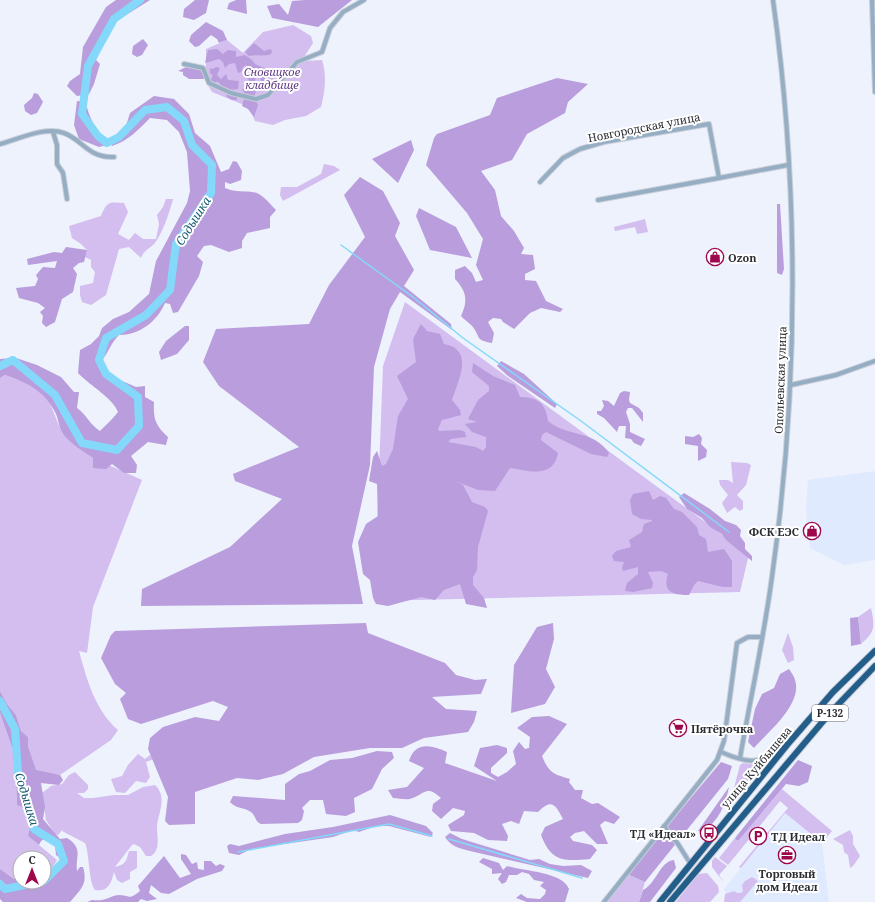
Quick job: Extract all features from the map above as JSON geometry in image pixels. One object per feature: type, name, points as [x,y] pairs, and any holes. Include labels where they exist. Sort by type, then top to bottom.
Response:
[{"type":"highway","name":"улица Куйбышева","points":[[660,902],[690,863],[787,745],[833,692],[875,651]]},
{"type":"highway","name":"улица Куйбышева","points":[[670,902],[830,713],[875,666]]},
{"type":"street","points":[[184,64],[203,68],[209,83],[231,93],[256,99],[268,95],[298,62],[322,52],[330,28],[344,12],[364,0]]},
{"type":"street","name":"Опольевская улица","points":[[740,758],[777,544],[791,385],[792,249],[781,54],[773,0]]},
{"type":"street","points":[[872,0],[875,92]]},
{"type":"street","name":"Новгородская улица","points":[[540,182],[563,158],[580,149],[709,124],[719,178]]},
{"type":"street","points":[[0,144],[47,131],[63,133],[94,153],[114,157]]},
{"type":"street","points":[[53,132],[56,145],[56,164],[63,173],[66,199]]},
{"type":"street","points":[[598,200],[788,165]]},
{"type":"street","points":[[791,385],[830,376],[875,361]]},
{"type":"street","points":[[604,902],[712,768],[721,752],[724,741],[737,643],[748,637],[761,637]]},
{"type":"street","points":[[721,752],[753,762],[760,761],[787,745]]},
{"type":"street","points":[[664,826],[690,863]]},
{"type":"shaded area","points":[[116,0],[150,0],[115,22],[96,60],[100,64],[94,84],[89,94],[77,96],[67,86],[70,81],[80,74],[83,47],[106,7]]},
{"type":"shaded area","points":[[195,0],[209,0],[206,13],[194,20],[183,17],[184,9]]},
{"type":"shaded area","points":[[236,0],[246,0],[247,14],[227,9],[229,3]]},
{"type":"shaded area","points":[[352,0],[318,27],[272,18],[267,6],[279,4],[288,15],[292,1]]},
{"type":"shaded area","points":[[206,22],[223,31],[227,40],[219,43],[217,39],[211,35],[199,46],[195,47],[189,41],[191,35]]},
{"type":"shaded area","points":[[143,39],[148,45],[142,55],[137,57],[132,54],[133,46]]},
{"type":"shaded area","points":[[254,43],[264,51],[270,49],[272,51],[271,54],[249,56],[245,52]]},
{"type":"shaded area","points":[[217,49],[223,54],[228,50],[236,51],[236,57],[245,55],[255,64],[269,70],[265,75],[272,78],[262,82],[257,72],[255,81],[251,83],[247,78],[250,70],[246,65],[243,67],[241,72],[238,73],[235,63],[229,64],[225,68],[223,62],[219,59],[205,63],[208,50]]},
{"type":"shaded area","points":[[188,66],[202,68],[205,73],[204,79],[189,79],[183,75],[183,72],[178,71]]},
{"type":"shaded area","points":[[216,67],[220,68],[217,75],[221,79],[226,74],[228,80],[239,81],[238,89],[230,90],[231,93],[237,96],[237,100],[232,100],[227,97],[226,91],[221,87],[219,82],[216,82],[213,86],[210,81],[213,75],[210,73],[210,68],[213,69]]},
{"type":"shaded area","points":[[557,78],[588,84],[568,102],[565,113],[527,134],[512,160],[481,171],[495,190],[501,216],[514,231],[524,248],[521,254],[533,255],[535,269],[525,274],[525,280],[536,281],[546,301],[563,309],[560,312],[541,308],[530,313],[514,329],[501,319],[493,318],[488,322],[494,333],[492,343],[483,341],[479,338],[473,327],[461,316],[465,306],[465,297],[462,288],[455,279],[455,270],[465,266],[472,273],[476,282],[483,280],[476,265],[483,239],[467,213],[426,165],[434,138],[437,134],[490,115],[497,98]]},
{"type":"shaded area","points":[[248,83],[250,90],[256,91],[254,97],[258,105],[254,117],[248,109],[242,106],[245,95],[242,89],[248,86]]},
{"type":"shaded area","points":[[34,93],[38,94],[43,102],[37,113],[31,115],[25,111],[24,105],[32,98]]},
{"type":"shaded area","points":[[154,96],[174,99],[189,114],[195,133],[210,146],[221,172],[229,169],[233,161],[237,162],[242,171],[241,180],[230,184],[225,182],[225,188],[260,194],[276,210],[270,217],[270,228],[247,233],[242,241],[242,248],[229,252],[211,245],[204,246],[197,256],[203,262],[199,276],[178,312],[173,313],[170,304],[165,303],[162,310],[146,326],[134,333],[119,335],[103,359],[99,360],[106,374],[136,387],[145,386],[145,397],[154,402],[156,422],[168,437],[166,445],[148,442],[131,456],[137,465],[136,473],[124,473],[112,464],[106,469],[93,468],[93,458],[73,444],[63,434],[56,414],[47,399],[35,389],[13,378],[5,375],[0,378],[0,359],[16,358],[37,365],[61,377],[74,392],[79,392],[77,408],[100,431],[118,412],[106,397],[78,373],[80,350],[91,344],[99,336],[102,328],[113,319],[129,312],[149,294],[156,261],[187,203],[190,191],[187,152],[179,132],[167,120],[150,118],[128,138],[112,146],[111,143],[122,139],[130,113]]},
{"type":"shaded area","points":[[77,101],[86,102],[91,119],[107,145],[99,147],[79,139],[74,125]]},
{"type":"shaded area","points":[[411,140],[414,150],[398,183],[372,159]]},
{"type":"shaded area","points":[[360,177],[383,191],[400,223],[395,236],[414,270],[404,286],[451,324],[452,330],[400,292],[390,309],[374,367],[370,465],[352,546],[363,604],[141,606],[142,589],[230,547],[282,499],[235,481],[233,474],[299,447],[219,386],[203,362],[216,329],[309,324],[329,285],[365,237],[344,195]]},
{"type":"shaded area","points":[[777,204],[780,204],[784,269],[782,275],[777,273]]},
{"type":"shaded area","points":[[419,208],[456,227],[472,258],[430,250],[416,216]]},
{"type":"shaded area","points":[[66,247],[87,250],[84,262],[79,263],[73,268],[77,274],[73,292],[62,299],[55,322],[46,327],[42,323],[43,316],[40,312],[45,308],[38,303],[19,298],[16,288],[35,286],[38,279],[36,275],[43,267],[55,268],[57,261],[28,265],[27,259],[54,252],[62,253]]},
{"type":"shaded area","points":[[421,324],[427,331],[440,334],[444,344],[452,346],[456,349],[462,360],[459,381],[452,400],[460,410],[461,415],[442,420],[438,429],[439,431],[460,430],[465,432],[466,437],[451,439],[448,442],[476,447],[483,451],[486,447],[486,437],[472,432],[465,424],[477,422],[468,419],[478,400],[489,391],[489,386],[472,372],[473,363],[493,376],[515,385],[520,397],[531,398],[540,402],[543,405],[548,421],[555,426],[596,441],[609,453],[607,457],[591,454],[546,432],[542,435],[541,440],[558,453],[551,467],[546,470],[532,471],[510,468],[495,491],[478,490],[455,481],[463,485],[472,502],[485,507],[488,511],[478,547],[477,570],[473,577],[473,585],[484,598],[487,608],[466,604],[460,584],[444,590],[435,600],[421,597],[388,606],[376,604],[373,598],[370,580],[363,574],[358,542],[366,524],[378,516],[377,484],[369,481],[373,457],[377,451],[382,466],[386,464],[393,449],[398,416],[408,399],[397,376],[416,362],[413,339]]},
{"type":"shaded area","points":[[185,326],[189,326],[189,340],[177,354],[161,360],[159,352],[166,341]]},
{"type":"shaded area","points":[[501,361],[524,374],[557,404],[555,408],[508,376],[497,366]]},
{"type":"shaded area","points":[[624,391],[630,392],[630,403],[639,408],[643,413],[643,422],[632,408],[628,408],[626,412],[630,424],[630,432],[645,439],[641,446],[634,443],[631,439],[625,438],[626,426],[619,426],[617,432],[604,418],[597,414],[597,411],[601,411],[604,406],[602,400],[608,401],[614,406],[620,393]]},
{"type":"shaded area","points":[[699,434],[702,438],[701,444],[707,450],[706,457],[698,461],[698,446],[685,444],[685,436],[693,437]]},
{"type":"shaded area","points":[[875,471],[875,560],[844,565],[810,548],[806,510],[808,480]]},
{"type":"shaded area","points":[[649,491],[653,500],[660,496],[666,498],[674,509],[682,512],[697,527],[699,535],[706,539],[708,552],[724,549],[732,561],[732,587],[723,587],[698,581],[694,585],[689,595],[678,594],[668,589],[666,585],[668,574],[661,571],[648,572],[653,583],[652,588],[633,592],[625,591],[627,583],[638,574],[638,567],[623,571],[622,568],[624,562],[614,561],[612,556],[616,551],[631,547],[629,540],[642,532],[644,524],[652,521],[641,519],[632,514],[630,500],[633,494]]},
{"type":"shaded area","points":[[684,493],[710,509],[725,521],[736,525],[741,530],[740,536],[745,543],[745,549],[752,556],[752,561],[726,540],[722,534],[710,527],[702,518],[687,509],[679,497]]},
{"type":"shaded area","points":[[858,617],[861,644],[851,646],[850,618]]},
{"type":"shaded area","points":[[366,623],[368,633],[445,663],[456,675],[475,680],[487,679],[481,694],[432,697],[446,709],[477,711],[474,722],[468,732],[424,738],[402,748],[370,748],[314,757],[283,774],[258,780],[237,778],[195,792],[195,824],[169,825],[165,821],[168,797],[148,749],[150,738],[163,727],[195,717],[219,721],[228,707],[213,701],[141,724],[128,719],[120,699],[126,693],[115,684],[101,658],[111,635],[115,631]]},
{"type":"shaded area","points":[[553,623],[554,639],[546,669],[555,687],[545,704],[511,713],[514,665],[537,627]]},
{"type":"shaded area","points":[[789,669],[795,680],[796,689],[794,698],[783,717],[754,748],[748,742],[755,709],[762,694],[774,688],[780,674]]},
{"type":"shaded area","points":[[0,691],[7,704],[16,715],[21,731],[28,737],[28,746],[36,770],[60,775],[63,780],[59,785],[41,783],[45,807],[43,819],[60,839],[67,838],[72,842],[78,853],[77,871],[80,867],[83,867],[85,878],[84,882],[80,890],[70,902],[3,902],[0,899],[0,869],[12,877],[12,890],[52,890],[52,869],[56,869],[64,861],[56,855],[55,845],[46,838],[41,841],[39,845],[28,836],[30,827],[27,823],[22,807],[17,805],[15,756],[0,713]]},
{"type":"shaded area","points":[[549,716],[567,724],[542,756],[549,769],[559,776],[570,779],[569,782],[575,790],[583,790],[581,798],[592,804],[598,803],[620,817],[614,824],[605,821],[600,825],[608,844],[597,844],[584,831],[575,833],[570,837],[573,841],[592,845],[597,850],[590,859],[566,860],[554,855],[550,851],[541,835],[545,827],[563,819],[558,809],[550,804],[546,805],[538,812],[524,811],[519,824],[511,821],[502,824],[508,836],[507,841],[488,840],[474,833],[451,831],[448,825],[464,815],[465,811],[453,808],[441,819],[432,811],[433,804],[441,798],[432,792],[428,791],[410,799],[406,799],[393,798],[388,790],[407,787],[424,768],[409,761],[415,750],[425,746],[430,746],[447,752],[445,763],[497,781],[474,766],[480,748],[497,745],[507,748],[507,753],[491,768],[491,773],[498,777],[507,772],[516,764],[513,751],[519,742],[525,749],[529,748],[530,737],[517,728],[532,717]]},
{"type":"shaded area","points":[[377,751],[392,752],[394,758],[382,769],[372,789],[354,798],[355,812],[346,816],[326,814],[323,800],[310,800],[302,808],[304,811],[302,820],[298,823],[261,824],[251,812],[235,806],[230,802],[233,796],[285,800],[285,784],[299,774],[310,771],[330,760],[352,758]]},
{"type":"shaded area","points":[[798,760],[812,766],[808,782],[799,786],[786,784],[739,840],[736,840],[735,838]]},
{"type":"shaded area","points":[[721,762],[732,766],[728,779],[645,882],[627,874]]},
{"type":"shaded area","points":[[729,787],[726,800],[713,823],[703,832],[698,831]]},
{"type":"shaded area","name":"Торговый дом Идеал","points":[[785,813],[822,843],[829,902],[730,902],[724,889]]},
{"type":"shaded area","points":[[390,815],[426,826],[433,833],[431,837],[389,826],[376,826],[359,832],[353,830],[333,837],[251,849],[239,855],[229,853],[227,846],[230,844],[239,846],[285,834],[333,827]]},
{"type":"shaded area","points":[[450,833],[462,839],[530,860],[539,859],[550,864],[563,866],[581,865],[592,871],[588,878],[470,851],[456,847],[450,843],[445,837]]},
{"type":"shaded area","points":[[181,854],[186,855],[192,864],[197,862],[198,869],[204,870],[204,861],[211,861],[216,866],[220,864],[225,866],[222,871],[197,879],[169,894],[161,893],[151,885],[149,893],[157,899],[147,901],[141,899],[138,902],[87,902],[117,895],[130,897],[134,896],[140,891],[138,886],[164,856],[180,878],[191,874],[181,859]]},
{"type":"shaded area","points":[[483,858],[499,863],[503,870],[507,866],[542,873],[559,879],[565,883],[569,889],[565,902],[527,902],[516,898],[521,894],[527,898],[540,899],[545,894],[546,890],[540,886],[544,882],[534,880],[529,874],[522,872],[517,875],[509,875],[506,882],[502,884],[498,879],[502,873],[492,874],[492,869],[479,862]]},
{"type":"shaded area","points":[[674,860],[676,868],[650,902],[639,902],[643,890],[651,883],[661,868],[669,861]]},
{"type":"green space","name":"Сновицкое кладбище","points":[[293,25],[311,36],[313,43],[304,57],[305,61],[322,60],[325,72],[325,84],[321,107],[306,116],[285,120],[273,125],[255,121],[249,107],[212,92],[206,82],[206,49],[227,40],[243,53],[263,32]]},
{"type":"green space","points":[[324,164],[334,166],[340,170],[283,201],[280,195],[281,187],[297,187],[321,174]]},
{"type":"green space","points":[[166,199],[173,199],[163,229],[154,244],[145,251],[141,258],[129,247],[119,249],[106,295],[91,305],[82,302],[80,286],[93,283],[95,272],[91,267],[91,260],[85,257],[87,250],[72,238],[69,226],[101,216],[109,204],[115,202],[124,203],[128,212],[118,234],[129,240],[135,233],[143,239],[156,239],[159,224],[157,215],[163,207]]},
{"type":"green space","points":[[645,219],[648,232],[637,234],[635,227],[615,231],[614,227]]},
{"type":"green space","points":[[405,302],[749,554],[740,592],[374,601],[383,366]]},
{"type":"green space","points":[[5,375],[22,381],[38,390],[49,401],[62,433],[93,458],[142,480],[93,607],[87,653],[79,651],[93,694],[103,713],[118,730],[111,740],[60,775],[36,771],[28,746],[28,737],[21,731],[16,715],[7,704],[0,691],[0,378]]},
{"type":"green space","points":[[731,462],[747,463],[751,465],[746,485],[737,495],[743,501],[743,509],[740,511],[735,507],[727,513],[722,503],[728,495],[720,485],[719,480],[728,480],[733,483]]},
{"type":"green space","points":[[871,608],[873,629],[869,636],[861,644],[858,617]]},
{"type":"green space","points":[[788,633],[793,647],[794,660],[788,663],[782,650]]},
{"type":"green space","points":[[0,713],[15,756],[17,805],[22,807],[30,827],[28,836],[45,850],[12,850],[12,877],[0,869]]},
{"type":"green space","points":[[138,754],[145,759],[150,755],[154,759],[146,762],[150,777],[146,783],[136,781],[125,793],[116,792],[111,779],[122,776],[128,765]]},
{"type":"green space","points":[[769,760],[729,807],[740,765],[743,763],[757,765]]},
{"type":"green space","points":[[75,772],[88,785],[88,789],[84,793],[77,793],[84,798],[128,795],[143,787],[155,785],[161,795],[162,800],[157,827],[158,843],[156,850],[151,856],[146,856],[140,847],[134,844],[132,845],[115,867],[125,862],[129,851],[137,851],[137,868],[130,872],[130,879],[122,883],[117,880],[114,872],[112,880],[103,890],[95,890],[91,881],[88,854],[85,843],[62,831],[63,829],[58,835],[55,834],[46,820],[42,793],[51,786],[62,784],[69,775]]},
{"type":"green space","points":[[782,789],[832,831],[822,843],[785,813],[741,868],[739,867],[788,808],[780,801],[728,865],[719,858],[735,838],[736,840],[739,840]]},
{"type":"green space","points":[[850,830],[853,836],[853,844],[860,856],[850,868],[848,855],[844,852],[843,845],[833,839]]},
{"type":"green space","points":[[52,856],[57,860],[52,868]]},
{"type":"green space","points":[[715,857],[727,866],[719,875],[724,883],[712,867],[712,861]]},
{"type":"green space","points":[[707,873],[718,886],[719,892],[710,902],[676,902],[698,874]]},
{"type":"green space","points":[[627,874],[645,882],[639,902],[605,902]]},
{"type":"green space","points":[[752,877],[758,881],[740,902],[724,902],[725,894],[734,891],[741,893],[743,891],[742,885],[745,881]]},
{"type":"waterway","name":"Содышка","points":[[0,366],[13,360],[55,395],[82,443],[117,450],[139,426],[138,397],[106,374],[99,360],[106,338],[146,315],[170,290],[176,244],[211,193],[212,165],[192,145],[184,121],[167,107],[145,110],[119,137],[107,143],[98,136],[82,114],[88,66],[114,19],[140,0]]},
{"type":"waterway","points":[[341,245],[413,297],[463,338],[581,421],[729,532]]},
{"type":"waterway","name":"Содышка","points":[[0,701],[15,729],[18,773],[34,829],[58,844],[64,861],[52,873]]},
{"type":"waterway","points":[[238,852],[389,824],[432,836]]},
{"type":"waterway","points":[[449,839],[582,878]]},
{"type":"waterway","name":"Содышка","points":[[0,884],[5,889],[12,888]]},
{"type":"place","name":"Ozon","points":[[715,257]]},
{"type":"place","name":"ФСК ЕЭС","points":[[812,531]]},
{"type":"place","name":"Пятёрочка","points":[[678,728]]},
{"type":"place","name":"ТД «Идеал»","points":[[709,833]]},
{"type":"place","name":"ТД Идеал","points":[[758,836]]},
{"type":"place","name":"Торговый дом Идеал","points":[[787,855]]}]
